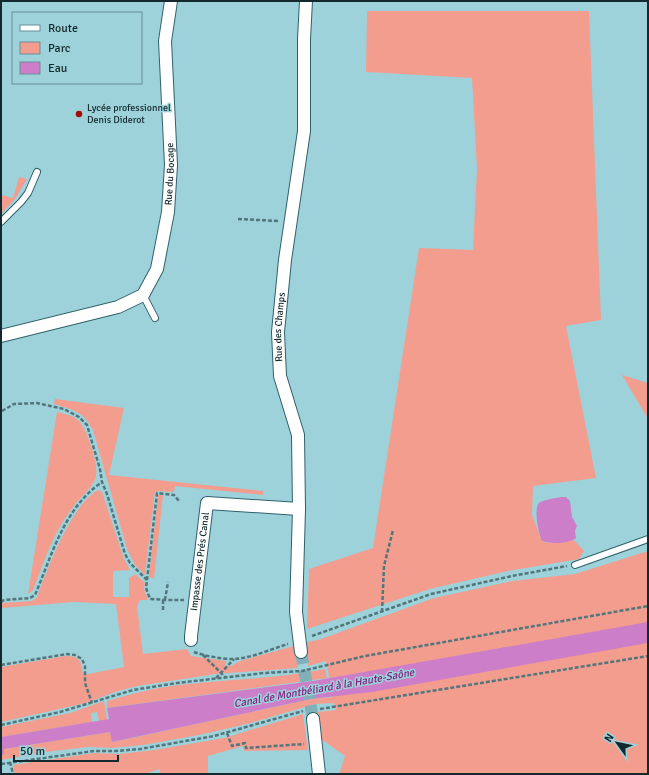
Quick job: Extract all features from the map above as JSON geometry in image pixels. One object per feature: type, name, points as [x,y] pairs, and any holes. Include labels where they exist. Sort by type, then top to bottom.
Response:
[{"type":"street","name":"Rue du Bocage","points":[[143,295],[156,269],[168,212],[171,165],[165,40],[172,1]]},
{"type":"street","name":"Rue des Champs","points":[[300,647],[296,612],[299,509],[298,435],[280,376],[278,332],[285,260],[304,130],[304,39],[306,1]]},
{"type":"street","points":[[1,336],[118,307],[143,295]]},
{"type":"street","name":"Impasse des Prés Canal","points":[[191,640],[194,602],[207,503],[299,509]]},
{"type":"street","points":[[313,720],[319,774]]},
{"type":"lane","points":[[1,222],[28,193],[37,172]]},
{"type":"lane","points":[[143,295],[155,318]]},
{"type":"lane","points":[[575,565],[648,539]]},
{"type":"path","points":[[238,219],[272,220]]},
{"type":"path","points":[[2,411],[14,404],[37,403],[64,410],[79,417],[86,425],[125,554],[130,564],[147,580]]},
{"type":"path","points":[[1,602],[4,600],[30,598],[35,595],[61,532],[76,507],[90,490],[102,482]]},
{"type":"path","points":[[179,501],[174,495],[157,493],[146,588],[150,599],[182,599]]},
{"type":"path","points":[[382,612],[384,566],[393,530]]},
{"type":"path","points":[[191,640],[194,652],[203,655],[234,659],[300,647],[382,612],[431,594],[512,576],[575,565]]},
{"type":"path","points":[[164,612],[164,600],[168,582]]},
{"type":"path","points":[[1,725],[60,712],[134,690],[177,682],[264,673],[302,671],[365,656],[648,606]]},
{"type":"path","points":[[1,665],[67,654],[75,655],[82,659],[85,682],[92,703]]},
{"type":"path","points":[[203,655],[225,677]]},
{"type":"path","points":[[215,679],[234,659]]},
{"type":"path","points":[[227,733],[232,746],[245,743],[246,748],[315,743]]},
{"type":"path","points":[[10,762],[14,774]]},
{"type":"green space","points":[[367,11],[589,11],[601,320],[566,326],[596,478],[533,486],[532,515],[542,541],[548,543],[574,540],[584,551],[579,559],[508,571],[430,589],[307,629],[309,569],[373,548],[419,248],[473,250],[477,169],[472,78],[366,72]]},
{"type":"green space","points":[[19,177],[27,179],[15,199],[1,214],[1,195],[13,198]]},
{"type":"green space","points":[[622,375],[648,383],[648,419]]},
{"type":"green space","points":[[55,399],[124,408],[109,475],[263,491],[263,495],[175,486],[174,492],[155,491],[145,575],[135,565],[127,549],[93,430],[85,419],[77,412],[54,404]]},
{"type":"green space","points":[[57,412],[74,417],[82,425],[89,439],[94,456],[96,476],[91,487],[74,505],[59,528],[33,590],[28,594]]},
{"type":"green space","points":[[98,490],[102,492],[124,559],[130,570],[113,571],[113,597],[129,597],[129,578],[135,574],[145,583],[144,589],[148,600],[140,600],[137,606],[143,654],[187,649],[191,656],[226,661],[225,666],[231,666],[240,661],[294,646],[298,668],[216,674],[137,686],[115,692],[86,703],[1,722],[1,667],[70,656],[79,660],[82,666],[83,675],[124,667],[116,604],[74,602],[1,608],[1,604],[3,603],[32,601],[37,597],[54,554],[70,523],[88,498]]},
{"type":"green space","points":[[158,495],[163,495],[154,579],[149,577]]},
{"type":"green space","points":[[648,551],[648,774],[339,774],[345,756],[321,739],[317,712],[336,710],[334,703],[315,704],[247,724],[199,735],[143,745],[112,748],[89,747],[53,751],[1,760],[1,755],[4,754],[4,749],[110,732],[113,742],[311,699],[333,697],[326,661],[308,666],[304,643],[321,639],[434,598],[512,581],[575,574]]},
{"type":"green space","points":[[325,669],[327,678],[107,708],[107,701],[160,688],[197,683],[289,675]]},
{"type":"green space","points":[[104,701],[107,720],[99,721],[97,712],[91,713],[92,722],[1,737],[1,727],[70,713]]},
{"type":"green space","points":[[303,714],[308,750],[244,751],[243,746],[208,756],[208,774],[160,774],[160,769],[144,774],[15,774],[13,765],[94,753],[119,754],[154,750],[224,738]]},
{"type":"water","points":[[566,497],[570,501],[572,517],[577,526],[575,531],[576,538],[560,543],[542,541],[537,522],[537,506],[543,501]]},
{"type":"water","name":"Canal de Montbéliard à la Haute-Saône","points":[[648,622],[648,643],[372,692],[311,699],[112,742],[110,732],[4,749],[4,754],[1,755],[1,737],[109,719],[107,708],[313,681]]},
{"type":"tunnel","points":[[301,652],[313,719]]},
{"type":"place","name":"Lycée professionnel Denis Diderot","points":[[79,114]]}]
